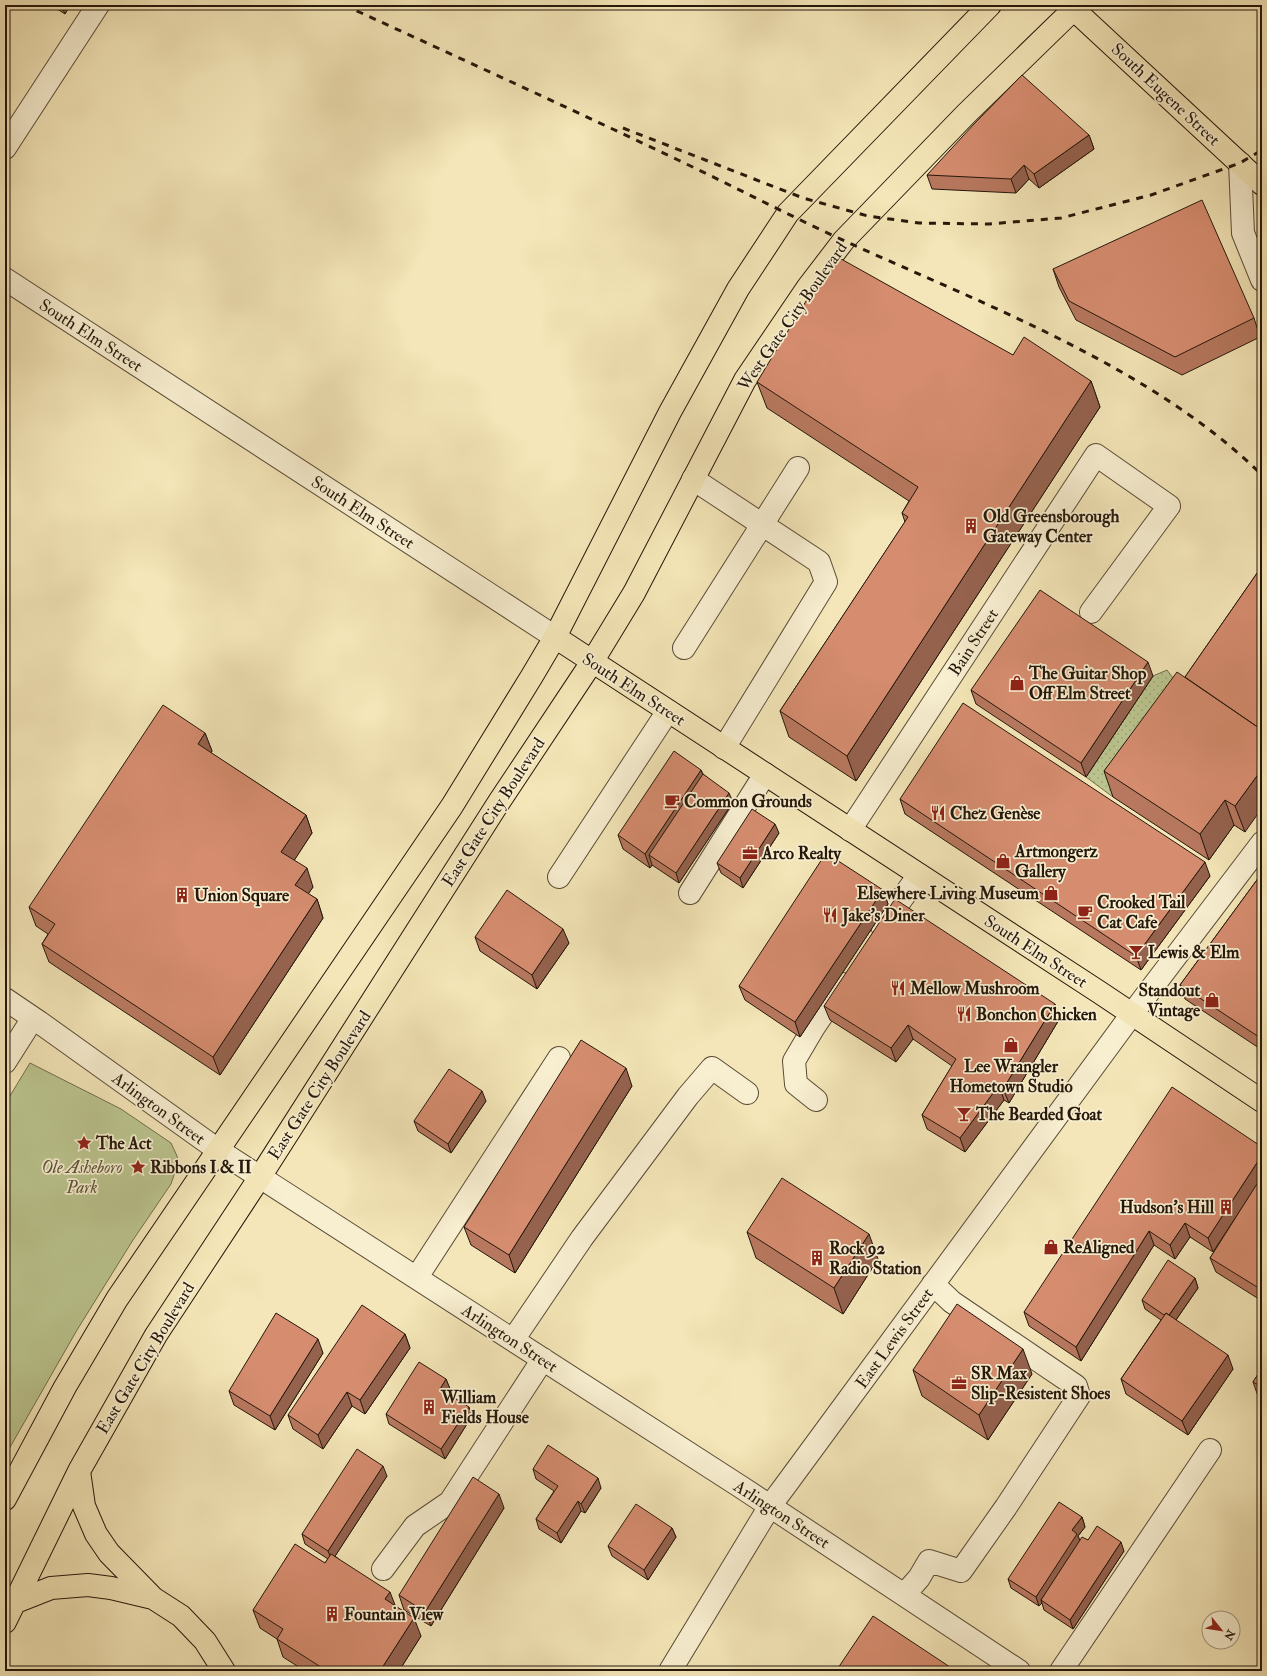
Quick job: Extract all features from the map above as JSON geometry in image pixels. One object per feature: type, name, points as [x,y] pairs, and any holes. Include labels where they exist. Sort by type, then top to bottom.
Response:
[{"type":"main road","points":[[5,1499],[65,1387],[117,1299],[452,806],[555,637],[684,386],[738,290],[788,213],[990,5]]},
{"type":"main road","name":"South Eugene Street","points":[[1074,6],[1262,184]]},
{"type":"main road","name":"West Gate City Boulevard","points":[[592,662],[634,593],[745,380],[808,287],[844,240],[966,114],[1074,6]]},
{"type":"main road","name":"South Elm Street","points":[[555,637],[1132,1014],[1262,1101]]},
{"type":"main road","name":"East Gate City Boulevard","points":[[9,1613],[78,1472],[156,1335],[260,1177],[499,802],[592,662]]},
{"type":"main road","points":[[78,1472],[84,1506],[96,1534],[109,1553],[153,1598],[181,1616],[205,1641],[224,1671]]},
{"type":"main road","points":[[9,1613],[51,1588],[88,1585],[111,1588],[153,1598]]},
{"type":"street","points":[[5,148],[98,5]]},
{"type":"street","points":[[1240,163],[1243,233],[1262,280]]},
{"type":"street","name":"South Elm Street","points":[[5,279],[555,637]]},
{"type":"street","name":"Bain Street","points":[[850,830],[1096,454],[1169,506],[1091,612]]},
{"type":"street","points":[[684,648],[798,468]]},
{"type":"street","points":[[693,479],[819,562],[826,582],[724,748]]},
{"type":"street","points":[[559,877],[668,711]]},
{"type":"street","points":[[690,893],[764,774]]},
{"type":"street","name":"East Lewis Street","points":[[670,1671],[770,1506],[1132,1014],[1262,843]]},
{"type":"street","points":[[872,941],[919,875]]},
{"type":"street","points":[[816,1100],[796,1084],[794,1061],[814,1027],[855,965]]},
{"type":"street","name":"Arlington Street","points":[[5,999],[218,1150],[770,1506],[1019,1671]]},
{"type":"street","points":[[5,1062],[33,1018]]},
{"type":"street","points":[[417,1277],[559,1058]]},
{"type":"street","points":[[513,1340],[582,1238],[688,1096],[712,1068],[747,1093]]},
{"type":"street","points":[[904,1595],[919,1578],[929,1561],[961,1571],[1006,1507],[1079,1396],[1076,1386],[952,1302],[933,1284]]},
{"type":"street","points":[[383,1569],[414,1526],[450,1502],[543,1359]]},
{"type":"street","points":[[1061,1671],[1210,1450]]},
{"type":"green space","points":[[1167,670],[1178,685],[1113,797],[1086,777],[1153,676]]},
{"type":"green space","name":"Ole Asheboro Park","points":[[30,1063],[121,1109],[171,1143],[177,1156],[178,1163],[171,1184],[133,1240],[77,1330],[5,1456],[5,1104]]},
{"type":"building","points":[[1022,75],[1089,135],[1034,174],[1024,165],[1011,179],[927,175],[975,123]]},
{"type":"building","points":[[1202,200],[1254,318],[1175,357],[1069,301],[1053,269]]},
{"type":"building","name":"Old Greensborough Gateway Center","points":[[834,255],[1013,355],[1024,337],[1091,381],[847,756],[780,711],[908,517],[902,513],[918,487],[757,382]]},
{"type":"building","points":[[1262,566],[1262,730],[1185,677]]},
{"type":"building","points":[[1040,590],[1148,662],[1081,763],[971,690]]},
{"type":"building","points":[[1177,672],[1262,730],[1262,769],[1235,806],[1225,800],[1200,834],[1104,771]]},
{"type":"building","points":[[963,703],[1205,862],[1136,956],[900,799]]},
{"type":"building","name":"Union Square","points":[[163,705],[205,733],[198,744],[306,815],[281,852],[307,868],[295,885],[317,899],[213,1057],[42,944],[55,924],[29,907]]},
{"type":"building","points":[[674,751],[701,770],[645,854],[618,835]]},
{"type":"building","points":[[703,774],[729,793],[676,873],[649,855]]},
{"type":"building","name":"Arco Realty","points":[[752,809],[775,824],[740,878],[717,863]]},
{"type":"building","points":[[826,853],[883,890],[795,1022],[739,986]]},
{"type":"building","points":[[1262,873],[1262,1039],[1180,985]]},
{"type":"building","points":[[507,890],[563,929],[532,975],[475,937]]},
{"type":"building","points":[[895,899],[1055,1004],[1003,1089],[999,1085],[960,1138],[922,1115],[956,1059],[908,1025],[891,1048],[824,1006]]},
{"type":"building","points":[[581,1040],[626,1068],[509,1255],[464,1227]]},
{"type":"building","points":[[449,1069],[482,1091],[448,1144],[414,1121]]},
{"type":"building","points":[[1172,1087],[1262,1147],[1262,1155],[1208,1238],[1185,1223],[1170,1245],[1149,1231],[1076,1347],[1024,1312]]},
{"type":"building","points":[[1262,1176],[1262,1290],[1210,1258]]},
{"type":"building","points":[[782,1178],[869,1234],[834,1288],[747,1232]]},
{"type":"building","points":[[1168,1260],[1195,1278],[1169,1315],[1166,1313],[1164,1315],[1142,1300]]},
{"type":"building","points":[[957,1304],[1023,1349],[979,1415],[913,1370]]},
{"type":"building","points":[[362,1305],[405,1334],[360,1400],[347,1392],[318,1435],[288,1415]]},
{"type":"building","points":[[276,1313],[318,1339],[270,1416],[229,1391]]},
{"type":"building","points":[[1166,1313],[1228,1355],[1182,1421],[1121,1379]]},
{"type":"building","name":"William Fields House","points":[[419,1362],[446,1379],[440,1389],[469,1407],[441,1449],[386,1414]]},
{"type":"building","points":[[1262,1368],[1262,1387],[1253,1382]]},
{"type":"building","points":[[548,1445],[598,1478],[581,1504],[578,1501],[557,1533],[536,1519],[558,1486],[533,1469]]},
{"type":"building","points":[[357,1449],[383,1466],[328,1551],[302,1534]]},
{"type":"building","points":[[473,1477],[499,1494],[425,1612],[399,1595]]},
{"type":"building","points":[[1059,1502],[1082,1517],[1072,1530],[1077,1534],[1036,1597],[1008,1579]]},
{"type":"building","points":[[636,1504],[672,1528],[644,1570],[608,1546]]},
{"type":"building","points":[[1097,1526],[1121,1542],[1070,1620],[1041,1600],[1082,1537],[1088,1540]]},
{"type":"building","name":"Fountain View","points":[[295,1544],[325,1563],[331,1554],[390,1592],[385,1599],[414,1618],[380,1671],[347,1671],[343,1668],[341,1671],[327,1671],[277,1639],[283,1629],[253,1610]]},
{"type":"building","points":[[873,1616],[956,1671],[836,1671]]},
{"type":"railway","points":[[344,5],[636,140],[826,232],[1010,315],[1065,342],[1119,370],[1170,402],[1218,437],[1262,475]]},
{"type":"railway","points":[[623,128],[803,198],[868,216],[919,223],[989,224],[1061,218],[1151,195],[1240,163],[1262,150]]},
{"type":"place","name":"Old Greensborough Gateway Center","points":[[971,526]]},
{"type":"place","name":"The Guitar Shop Off Elm Street","points":[[1017,683]]},
{"type":"place","name":"Common Grounds","points":[[672,801]]},
{"type":"place","name":"Chez Genèse","points":[[938,813]]},
{"type":"place","name":"Arco Realty","points":[[750,853]]},
{"type":"place","name":"Artmongerz Gallery","points":[[1003,861]]},
{"type":"place","name":"Elsewhere Living Museum","points":[[1051,893]]},
{"type":"place","name":"Union Square","points":[[182,895]]},
{"type":"place","name":"Crooked Tail Cat Cafe","points":[[1085,912]]},
{"type":"place","name":"Jake's Diner","points":[[830,915]]},
{"type":"place","name":"Lewis & Elm","points":[[1136,952]]},
{"type":"place","name":"Mellow Mushroom","points":[[898,988]]},
{"type":"place","name":"Standout Vintage","points":[[1212,1000]]},
{"type":"place","name":"Bonchon Chicken","points":[[964,1014]]},
{"type":"place","name":"Lee Wrangler Hometown Studio","points":[[1011,1045]]},
{"type":"place","name":"The Bearded Goat","points":[[964,1114]]},
{"type":"place","name":"The Act","points":[[84,1143]]},
{"type":"place","name":"Ribbons I & II","points":[[138,1167]]},
{"type":"place","name":"Hudson's Hill","points":[[1226,1207]]},
{"type":"place","name":"ReAligned","points":[[1051,1247]]},
{"type":"place","name":"Rock 92 Radio Station","points":[[817,1258]]},
{"type":"place","name":"SR Max Slip-Resistent Shoes","points":[[959,1383]]},
{"type":"place","name":"William Fields House","points":[[429,1407]]},
{"type":"place","name":"Fountain View","points":[[332,1614]]}]
